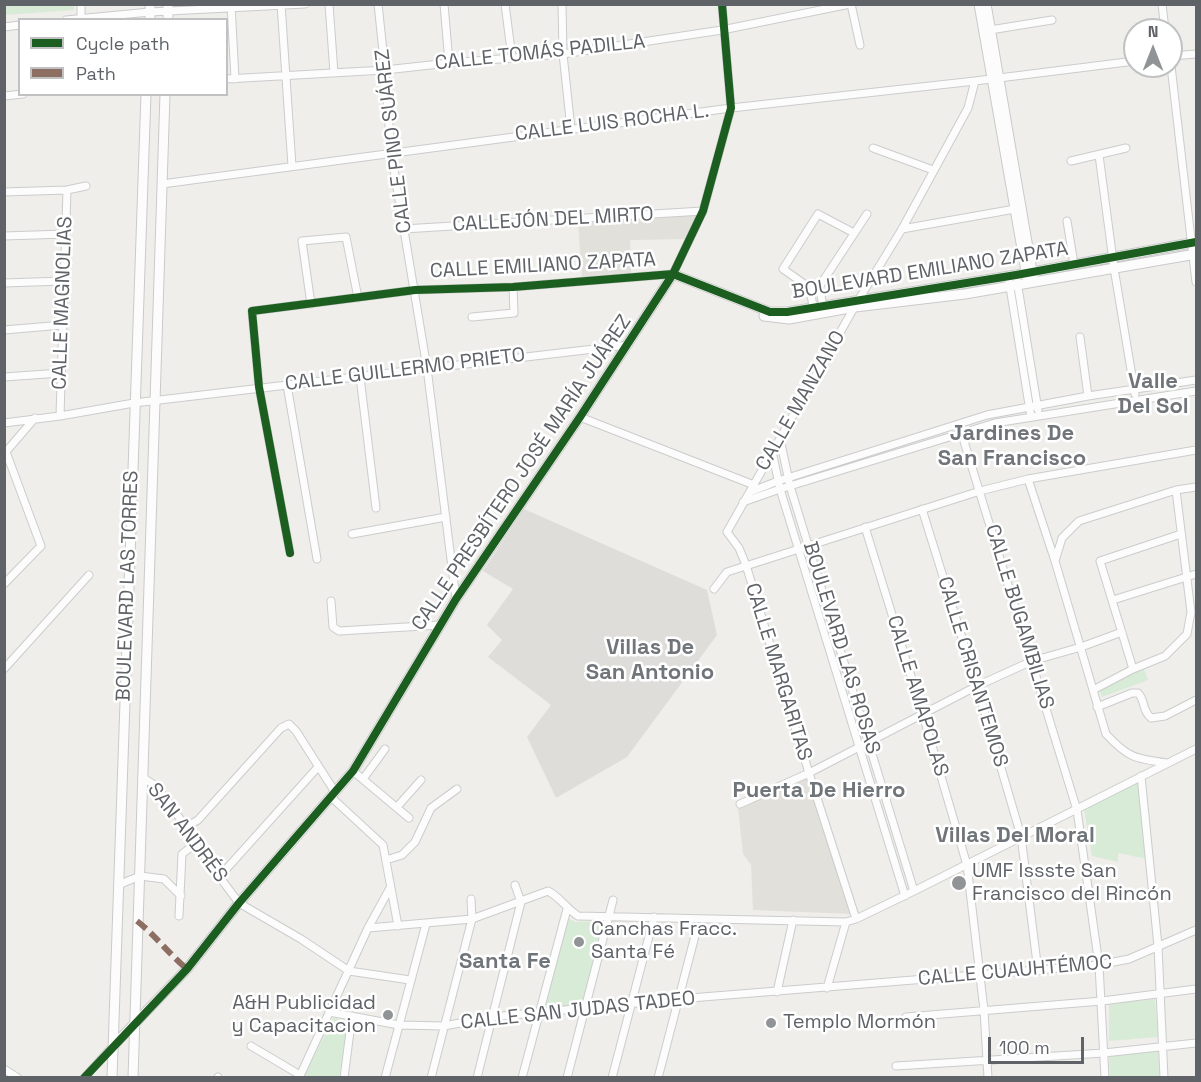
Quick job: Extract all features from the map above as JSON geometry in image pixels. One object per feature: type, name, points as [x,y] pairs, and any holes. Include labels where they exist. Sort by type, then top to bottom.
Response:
[{"type":"street","points":[[91,18],[231,6],[305,4]]},
{"type":"street","points":[[329,4],[334,73]]},
{"type":"street","name":"CALLE PINO SUÁREZ","points":[[378,4],[386,70],[391,152],[427,368],[456,599]]},
{"type":"street","points":[[444,4],[449,63]]},
{"type":"street","points":[[505,4],[512,58]]},
{"type":"street","points":[[562,4],[562,54],[571,129]]},
{"type":"street","points":[[722,4],[722,30],[731,108]]},
{"type":"street","points":[[851,4],[860,45]]},
{"type":"street","name":"CALLE TOMÁS PADILLA","points":[[228,79],[386,70],[562,54],[722,30],[851,4]]},
{"type":"street","points":[[979,4],[1030,278]]},
{"type":"street","points":[[986,4],[994,79],[1015,209],[1030,278]]},
{"type":"street","points":[[281,5],[292,166]]},
{"type":"street","points":[[231,6],[235,79]]},
{"type":"street","points":[[990,30],[1052,20]]},
{"type":"street","name":"CALLE LUIS ROCHA L.","points":[[162,184],[731,108],[1123,63]]},
{"type":"street","points":[[1173,78],[1197,282]]},
{"type":"street","name":"CALLE MANZANO","points":[[727,532],[857,303],[902,229],[968,108],[975,81]]},
{"type":"street","name":"BOULEVARD LAS TORRES","points":[[112,1077],[119,1040],[134,403],[146,96]]},
{"type":"street","name":"BOULEVARD LAS TORRES","points":[[133,1077],[136,878],[156,400],[165,96]]},
{"type":"street","name":"CALLE PRESBÍTERO JOSÉ MARÍA JUÁREZ","points":[[84,1077],[186,969],[239,903],[353,771],[456,599],[672,277],[703,211],[731,108]]},
{"type":"street","points":[[873,148],[933,170]]},
{"type":"street","points":[[1071,161],[1126,148]]},
{"type":"street","points":[[1099,155],[1114,268],[1136,399]]},
{"type":"street","points":[[4,192],[67,190],[86,186]]},
{"type":"street","name":"CALLE MAGNOLIAS","points":[[60,416],[67,190]]},
{"type":"street","points":[[902,229],[1015,209]]},
{"type":"street","name":"CALLEJÓN DEL MIRTO","points":[[404,229],[703,211]]},
{"type":"street","points":[[818,306],[810,288],[783,270],[818,214],[854,233]]},
{"type":"street","points":[[818,306],[819,287],[867,214]]},
{"type":"street","points":[[1067,221],[1074,264]]},
{"type":"street","points":[[4,236],[65,234]]},
{"type":"street","points":[[311,304],[303,241],[346,237],[358,298]]},
{"type":"street","name":"BOULEVARD EMILIANO ZAPATA","points":[[1030,278],[1074,264],[1194,242]]},
{"type":"street","name":"BOULEVARD EMILIANO ZAPATA","points":[[672,277],[770,312],[787,312],[1195,255]]},
{"type":"street","name":"BOULEVARD EMILIANO ZAPATA","points":[[672,277],[768,318],[789,319],[857,303]]},
{"type":"street","name":"CALLE EMILIANO ZAPATA","points":[[259,387],[252,311],[415,290],[513,287],[672,277]]},
{"type":"street","points":[[4,283],[64,281]]},
{"type":"street","points":[[1013,281],[1035,417]]},
{"type":"street","points":[[472,317],[514,314],[513,287]]},
{"type":"street","points":[[810,288],[819,287]]},
{"type":"street","points":[[4,330],[63,325]]},
{"type":"street","points":[[1080,337],[1088,396]]},
{"type":"street","name":"CALLE GUILLERMO PRIETO","points":[[4,423],[259,387],[628,345]]},
{"type":"street","points":[[4,377],[61,373]]},
{"type":"street","points":[[360,377],[375,508]]},
{"type":"street","points":[[744,502],[780,489],[789,482],[987,415],[1088,396],[1197,381]]},
{"type":"street","points":[[286,385],[318,559]]},
{"type":"street","points":[[259,387],[290,553]]},
{"type":"street","points":[[580,417],[752,488],[778,481],[789,482],[995,423],[1197,391]]},
{"type":"street","points":[[4,584],[41,546],[5,453],[35,418]]},
{"type":"street","name":"CALLE BUGAMBILIAS","points":[[959,425],[1077,810],[1099,965],[1105,1077]]},
{"type":"street","name":"BOULEVARD LAS ROSAS","points":[[780,439],[789,482],[914,891]]},
{"type":"street","points":[[714,589],[727,572],[746,565],[980,491],[1028,479],[1197,450]]},
{"type":"street","name":"BOULEVARD LAS ROSAS","points":[[772,452],[780,489],[861,746],[905,896]]},
{"type":"street","points":[[1028,479],[1055,561],[1106,734],[1120,750],[1138,759],[1168,763]]},
{"type":"street","points":[[1055,561],[1062,538],[1079,521],[1176,490],[1197,487]]},
{"type":"street","points":[[1093,690],[1133,669],[1165,656],[1187,634],[1191,612],[1176,490]]},
{"type":"street","name":"CALLE CRISANTEMOS","points":[[922,509],[1021,836],[1038,971]]},
{"type":"street","points":[[352,534],[446,518]]},
{"type":"street","name":"CALLE AMAPOLAS","points":[[865,526],[967,865],[984,1010],[988,1077]]},
{"type":"street","name":"CALLE MARGARITAS","points":[[727,532],[739,548],[746,565],[856,919]]},
{"type":"street","points":[[1133,669],[1100,561],[1180,534]]},
{"type":"street","points":[[4,669],[89,574]]},
{"type":"street","points":[[1113,600],[1197,574]]},
{"type":"street","points":[[331,602],[333,627],[339,631],[440,625]]},
{"type":"street","points":[[740,804],[809,773],[977,686],[1032,661],[1122,632]]},
{"type":"street","points":[[1097,707],[1132,693],[1138,693],[1142,696],[1144,712],[1151,718],[1166,716],[1197,700]]},
{"type":"street","points":[[186,827],[198,820],[281,728],[289,724],[296,731],[333,795],[383,845],[398,926]]},
{"type":"street","points":[[363,779],[385,749]]},
{"type":"street","points":[[368,928],[472,919],[548,891],[578,916],[846,922],[905,896],[1196,750]]},
{"type":"street","points":[[220,876],[318,767]]},
{"type":"street","points":[[353,771],[410,818]]},
{"type":"street","points":[[1141,776],[1158,946],[1164,1077]]},
{"type":"street","name":"SAN ANDRÉS","points":[[142,777],[156,786],[239,903],[301,939],[349,971]]},
{"type":"street","points":[[397,807],[421,780]]},
{"type":"street","points":[[386,860],[402,855],[415,842],[431,808],[457,789]]},
{"type":"street","points":[[179,916],[182,854],[195,844]]},
{"type":"street","points":[[121,884],[136,878],[164,879],[181,896]]},
{"type":"street","points":[[477,1077],[521,902],[515,885]]},
{"type":"street","points":[[252,1046],[300,1076],[368,928],[390,888]]},
{"type":"street","points":[[431,1077],[472,919],[471,899]]},
{"type":"street","points":[[567,1077],[613,900]]},
{"type":"street","points":[[522,1077],[567,909]]},
{"type":"street","points":[[612,1077],[654,917]]},
{"type":"street","points":[[777,992],[794,920]]},
{"type":"street","points":[[827,988],[846,922]]},
{"type":"street","points":[[385,1077],[426,924]]},
{"type":"street","name":"CALLE CUAUHTÉMOC","points":[[827,988],[1099,965],[1129,959],[1197,930]]},
{"type":"street","points":[[658,1077],[696,932]]},
{"type":"street","points":[[349,971],[410,980]]},
{"type":"street","name":"CALLE SAN JUDAS TADEO","points":[[329,1012],[399,1025],[444,1026],[492,1017],[678,999],[827,988]]},
{"type":"street","points":[[906,1017],[1102,1001],[1197,989]]},
{"type":"street","points":[[344,1077],[352,1016]]},
{"type":"street","points":[[896,1066],[1104,1053],[1197,1043]]},
{"type":"street","points":[[4,1069],[18,1077]]},
{"type":"shaded area","points":[[697,215],[688,239],[630,240],[631,275],[582,279],[578,221]]},
{"type":"shaded area","points":[[524,509],[707,590],[717,635],[627,757],[556,798],[527,737],[551,705],[488,657],[502,640],[487,625],[513,589],[483,571]]},
{"type":"shaded area","points":[[806,778],[851,914],[753,910],[751,865],[743,854],[738,808]]},
{"type":"green space","points":[[5,4],[74,4],[74,10],[5,15]]},
{"type":"green space","points":[[1143,667],[1148,680],[1102,697],[1098,688]]},
{"type":"green space","points":[[1139,779],[1147,859],[1118,853],[1118,862],[1092,856],[1084,809]]},
{"type":"green space","points":[[566,917],[575,922],[606,921],[582,1006],[543,1008]]},
{"type":"green space","points":[[1155,999],[1158,1037],[1109,1041],[1109,1004]]},
{"type":"green space","points":[[333,1018],[345,1020],[348,1032],[339,1077],[303,1078]]},
{"type":"green space","points":[[1158,1048],[1159,1077],[1110,1077],[1109,1054]]},
{"type":"marked path","points":[[137,921],[187,969]]},
{"type":"cycle path","points":[[84,1078],[187,969],[239,903],[353,771],[456,599],[580,417],[673,274],[703,211],[731,108],[722,4]]},
{"type":"cycle path","points":[[290,553],[259,387],[252,311],[415,290],[513,287],[673,274],[770,312],[787,312],[1016,275],[1196,242]]},
{"type":"place","name":"UMF Issste San Francisco del Rincón","points":[[959,883]]},
{"type":"place","name":"Canchas Fracc. Santa Fé","points":[[579,942]]},
{"type":"place","name":"A&H Publicidad y Capacitacion","points":[[388,1015]]},
{"type":"place","name":"Templo Mormón","points":[[771,1023]]},
{"type":"district","name":"Valle Del Sol","points":[[1153,394]]},
{"type":"district","name":"Jardines De San Francisco","points":[[1012,446]]},
{"type":"district","name":"Villas De San Antonio","points":[[650,660]]},
{"type":"district","name":"Puerta De Hierro","points":[[819,791]]},
{"type":"district","name":"Villas Del Moral","points":[[1015,836]]},
{"type":"district","name":"Santa Fe","points":[[505,962]]}]
